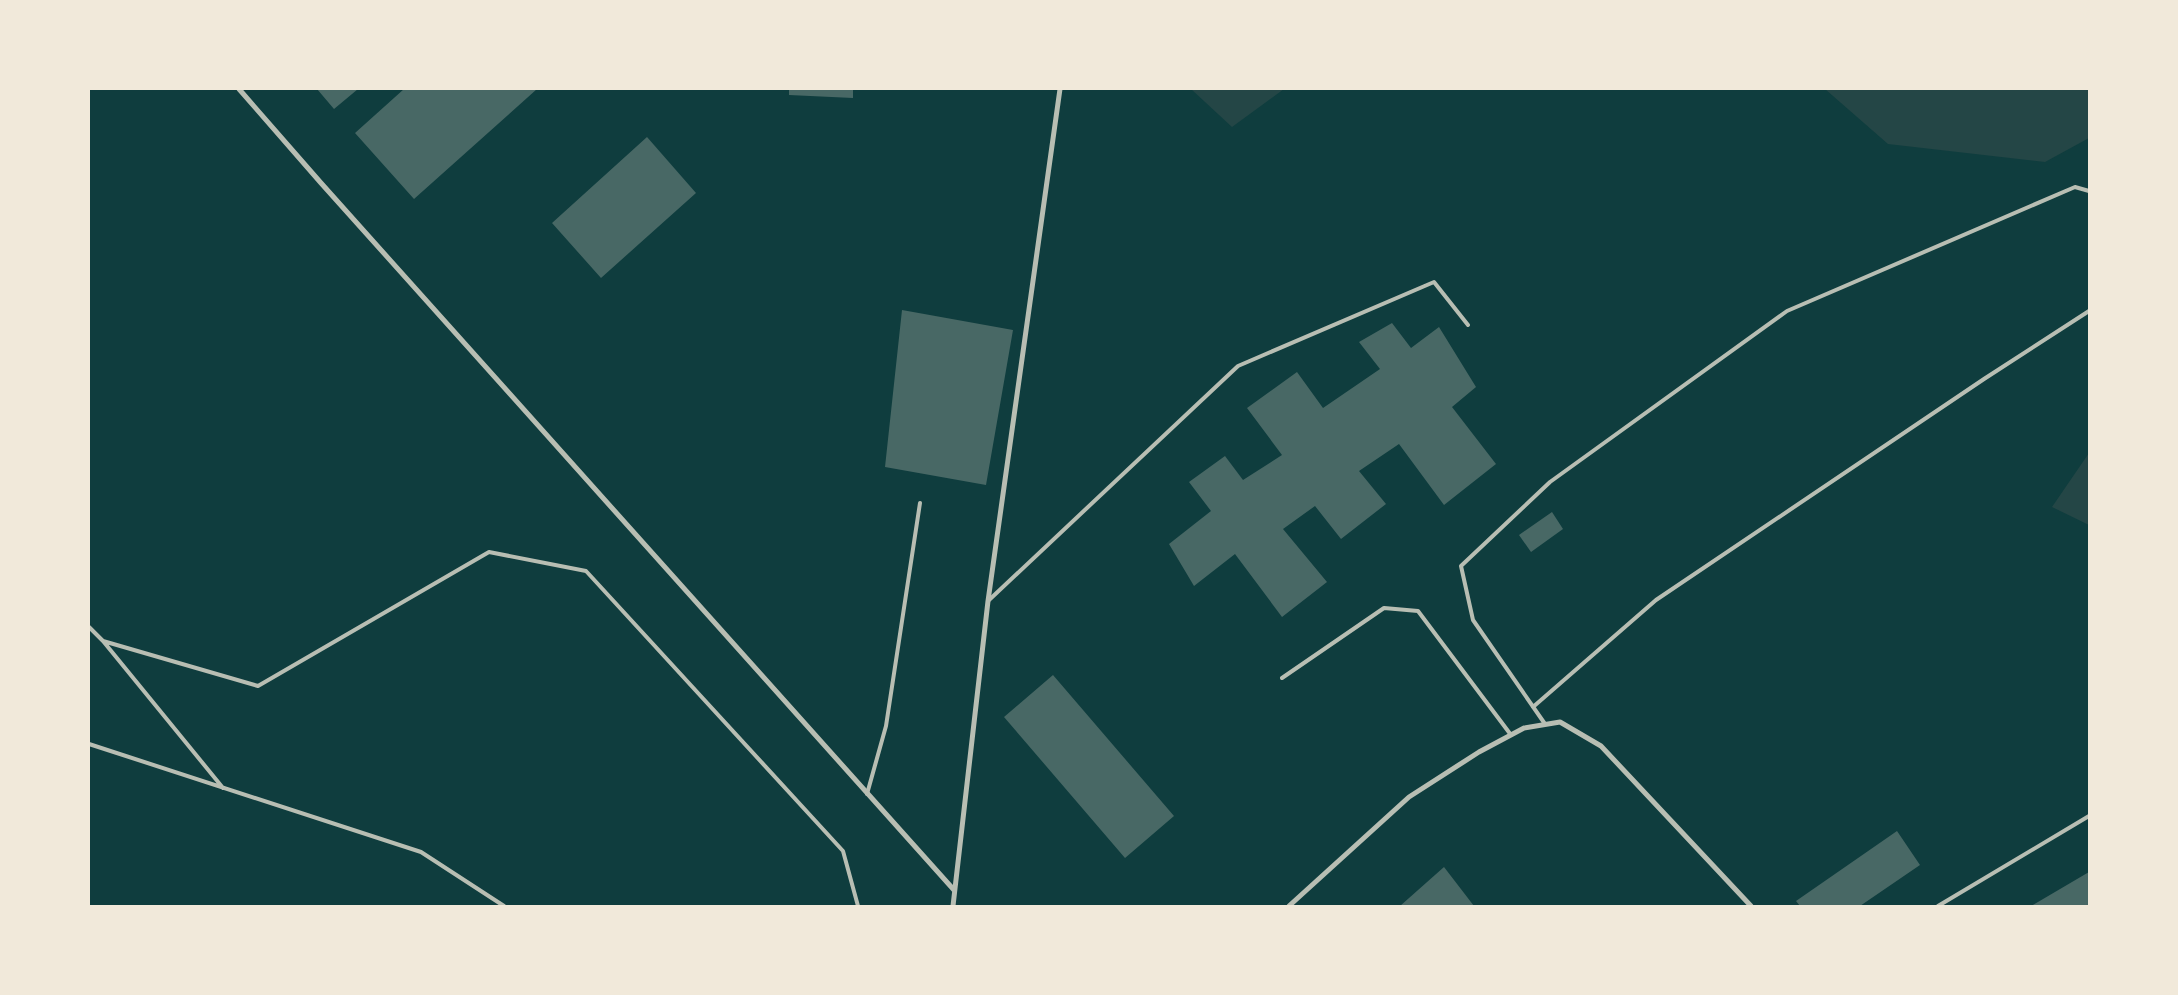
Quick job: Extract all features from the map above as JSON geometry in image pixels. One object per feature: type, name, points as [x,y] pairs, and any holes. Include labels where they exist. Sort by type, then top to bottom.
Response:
[{"type":"street","points":[[239,89],[320,183],[954,890]]},
{"type":"street","points":[[953,906],[988,601],[1060,89]]},
{"type":"street","points":[[1289,906],[1409,797],[1479,752],[1524,728],[1560,722],[1601,746],[1750,906]]},
{"type":"lane","points":[[1545,724],[1473,620],[1462,566],[1550,482],[1787,311],[2075,187],[2089,191]]},
{"type":"lane","points":[[988,601],[1238,366],[1434,282],[1468,325]]},
{"type":"lane","points":[[1533,707],[1656,600],[2089,311]]},
{"type":"lane","points":[[867,794],[886,726],[920,503]]},
{"type":"lane","points":[[103,641],[258,686],[489,552],[586,572],[843,851],[858,906]]},
{"type":"lane","points":[[1282,678],[1384,608],[1418,611],[1511,735]]},
{"type":"lane","points":[[89,627],[103,641],[223,788]]},
{"type":"lane","points":[[89,744],[421,852],[504,906]]},
{"type":"lane","points":[[1938,906],[2089,816]]},
{"type":"shaded area","points":[[1191,89],[1284,89],[1232,127]]},
{"type":"shaded area","points":[[1825,89],[2089,89],[2089,138],[2045,162],[1888,144]]},
{"type":"shaded area","points":[[2089,453],[2089,525],[2052,507]]},
{"type":"building","points":[[317,89],[358,89],[334,109]]},
{"type":"building","points":[[404,89],[537,89],[414,199],[355,133]]},
{"type":"building","points":[[789,89],[853,89],[853,98],[789,95]]},
{"type":"building","points":[[647,137],[696,193],[601,278],[552,223]]},
{"type":"building","points":[[902,310],[1013,330],[986,485],[885,467]]},
{"type":"building","points":[[1392,323],[1411,348],[1439,327],[1476,387],[1452,407],[1496,464],[1444,505],[1399,444],[1359,471],[1386,504],[1341,539],[1315,506],[1283,529],[1327,582],[1282,617],[1235,554],[1194,586],[1169,544],[1211,511],[1189,482],[1225,456],[1243,480],[1282,455],[1247,408],[1297,372],[1323,408],[1380,369],[1359,342]]},
{"type":"building","points":[[1552,512],[1563,529],[1531,552],[1519,535]]},
{"type":"building","points":[[1053,675],[1174,816],[1125,858],[1004,717]]},
{"type":"building","points":[[1897,831],[1920,865],[1860,906],[1800,906],[1796,901]]},
{"type":"building","points":[[1444,867],[1474,906],[1400,906]]},
{"type":"building","points":[[2089,872],[2089,906],[2031,906]]}]
